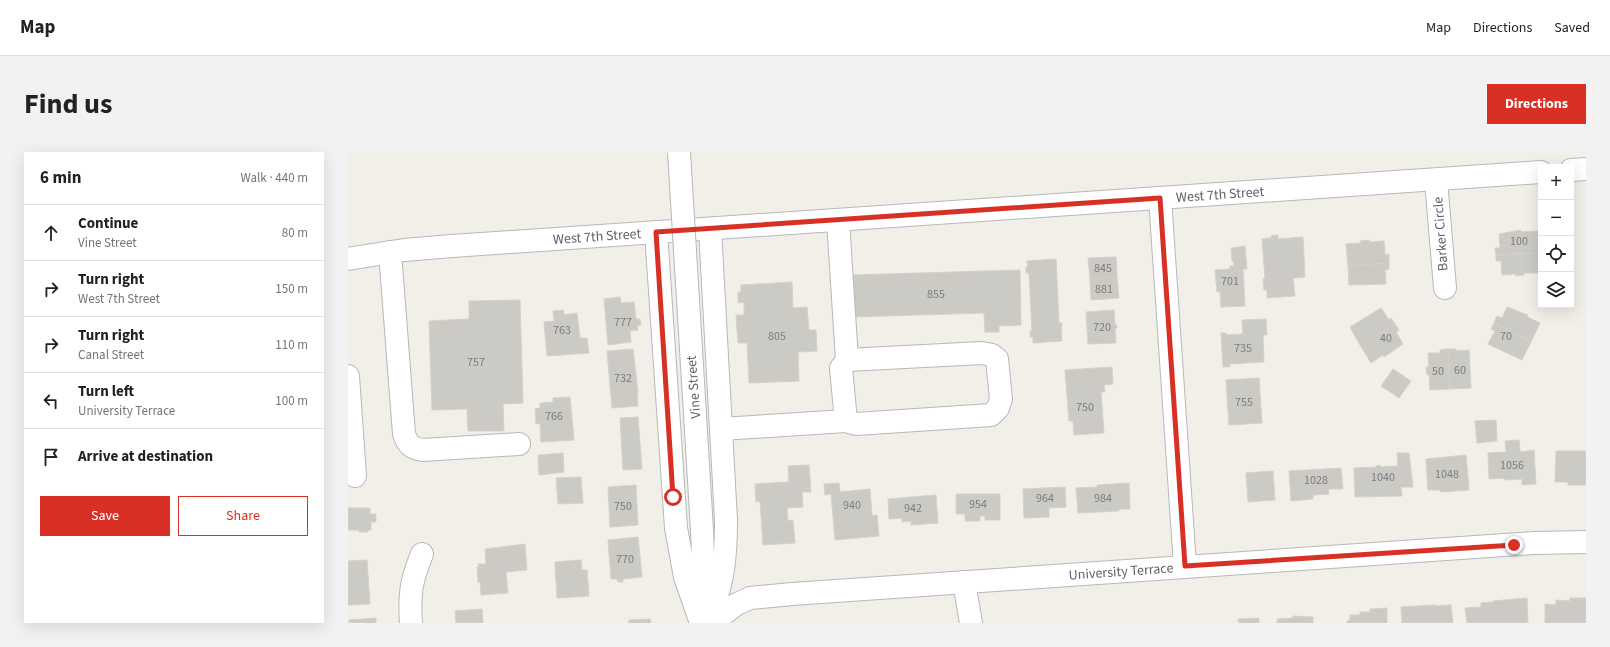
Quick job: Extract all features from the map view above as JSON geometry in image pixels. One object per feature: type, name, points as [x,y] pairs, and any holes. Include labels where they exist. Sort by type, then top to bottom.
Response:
[{"type":"street","name":"Vine Street","points":[[679,152],[702,530],[706,623]]},
{"type":"street","points":[[1574,170],[1586,169]]},
{"type":"street","name":"West 7th Street","points":[[348,259],[390,252],[656,232],[1538,172]]},
{"type":"street","name":"Barker Circle","points":[[1436,180],[1444,288]]},
{"type":"street","points":[[1160,198],[1185,566]]},
{"type":"street","points":[[838,220],[847,360],[841,368],[846,421]]},
{"type":"street","name":"Vine Street","points":[[706,623],[716,602],[723,576],[726,547],[726,520],[710,229]]},
{"type":"street","name":"Vine Street","points":[[656,232],[676,528],[685,576],[701,623]]},
{"type":"street","points":[[390,252],[404,434],[407,442],[412,448],[423,450],[519,444]]},
{"type":"street","points":[[721,429],[846,421],[856,424],[991,415],[998,408],[1001,399],[997,360],[992,355],[982,353],[847,360]]},
{"type":"street","points":[[348,376],[355,476]]},
{"type":"street","name":"University Terrace","points":[[712,623],[735,604],[750,598],[1185,566],[1534,543],[1586,542]]},
{"type":"street","points":[[411,623],[411,591],[413,575],[422,554]]},
{"type":"street","points":[[964,582],[971,623]]},
{"type":"building","points":[[1521,230],[1521,232],[1538,231],[1538,253],[1496,255],[1495,248],[1500,248],[1499,234]]},
{"type":"building","points":[[1278,235],[1278,239],[1303,237],[1305,277],[1293,278],[1295,296],[1267,298],[1267,290],[1264,290],[1263,279],[1265,278],[1262,239],[1271,238],[1271,236]]},
{"type":"building","points":[[1369,240],[1369,242],[1384,241],[1385,255],[1389,254],[1389,263],[1348,266],[1346,244],[1361,243],[1360,241]]},
{"type":"building","points":[[1245,246],[1247,269],[1243,269],[1245,306],[1221,307],[1220,292],[1217,292],[1215,270],[1230,269],[1230,266],[1234,266],[1231,248]]},
{"type":"building","points":[[1538,253],[1538,273],[1524,273],[1524,275],[1516,276],[1515,274],[1502,275],[1501,261],[1496,261],[1496,255]]},
{"type":"building","points":[[1116,257],[1117,277],[1090,279],[1088,258]]},
{"type":"building","points":[[1056,259],[1059,323],[1062,323],[1062,341],[1033,343],[1033,337],[1030,337],[1030,331],[1032,331],[1029,273],[1026,273],[1026,267],[1028,267],[1027,261]]},
{"type":"building","points":[[1389,263],[1389,269],[1385,270],[1386,284],[1349,285],[1348,266]]},
{"type":"building","points":[[1020,270],[1021,325],[999,326],[999,332],[985,332],[984,313],[853,317],[852,275]]},
{"type":"building","points":[[1117,277],[1119,298],[1091,300],[1090,279]]},
{"type":"building","points":[[792,282],[793,308],[807,307],[809,330],[816,330],[817,351],[798,352],[799,381],[749,383],[747,343],[738,343],[736,315],[744,315],[744,302],[738,303],[738,292],[741,292],[741,285]]},
{"type":"building","points":[[620,297],[621,303],[634,302],[636,319],[640,319],[641,325],[637,326],[638,330],[630,331],[631,342],[608,345],[604,299]]},
{"type":"building","points":[[520,300],[523,403],[503,404],[504,431],[468,431],[467,409],[432,410],[429,321],[469,319],[469,301]]},
{"type":"building","points":[[1507,307],[1528,315],[1527,317],[1540,323],[1531,342],[1494,323],[1497,316],[1502,318]]},
{"type":"building","points":[[1381,308],[1389,320],[1391,318],[1395,324],[1360,345],[1350,327]]},
{"type":"building","points":[[563,310],[564,315],[577,313],[580,338],[587,338],[589,353],[547,356],[544,322],[554,321],[553,311]]},
{"type":"building","points":[[1114,310],[1115,325],[1117,325],[1117,328],[1115,329],[1116,343],[1088,344],[1086,312]]},
{"type":"building","points":[[1266,319],[1267,335],[1263,335],[1264,362],[1229,364],[1230,367],[1223,367],[1221,333],[1226,333],[1227,335],[1243,334],[1242,320]]},
{"type":"building","points":[[1494,323],[1531,342],[1522,360],[1488,344],[1495,331],[1491,329]]},
{"type":"building","points":[[1395,324],[1399,330],[1396,332],[1403,344],[1384,357],[1383,355],[1371,363],[1360,345]]},
{"type":"building","points":[[633,349],[638,392],[638,406],[612,408],[607,351]]},
{"type":"building","points":[[1448,349],[1456,349],[1456,351],[1469,350],[1471,388],[1450,389]]},
{"type":"building","points":[[1448,349],[1450,389],[1430,390],[1429,375],[1427,375],[1426,367],[1429,367],[1428,353],[1440,353],[1440,350]]},
{"type":"building","points":[[1112,367],[1113,384],[1104,385],[1105,392],[1101,392],[1104,433],[1074,435],[1073,421],[1069,421],[1065,370]]},
{"type":"building","points":[[1393,369],[1411,381],[1399,398],[1381,386]]},
{"type":"building","points":[[1259,378],[1262,423],[1229,425],[1226,380]]},
{"type":"building","points":[[570,397],[574,440],[541,442],[540,423],[536,424],[535,409],[540,408],[540,403],[553,402],[553,398]]},
{"type":"building","points":[[638,417],[642,469],[623,470],[620,418]]},
{"type":"building","points":[[1496,420],[1497,441],[1477,443],[1475,421]]},
{"type":"building","points":[[1519,440],[1520,452],[1534,450],[1536,484],[1522,485],[1522,479],[1489,479],[1488,453],[1506,452],[1505,441]]},
{"type":"building","points":[[1556,451],[1586,451],[1586,485],[1568,485],[1568,482],[1555,482]]},
{"type":"building","points":[[563,453],[564,472],[539,475],[538,455]]},
{"type":"building","points":[[1397,453],[1409,453],[1413,487],[1401,487],[1402,496],[1355,497],[1354,468],[1376,467],[1380,465],[1381,467],[1398,466]]},
{"type":"building","points":[[1466,455],[1469,490],[1440,492],[1440,490],[1428,490],[1426,459]]},
{"type":"building","points":[[809,465],[811,492],[802,492],[803,507],[787,508],[788,521],[793,520],[795,543],[763,545],[760,501],[756,502],[755,484],[789,482],[788,466]]},
{"type":"building","points":[[1341,468],[1343,489],[1328,489],[1329,494],[1313,495],[1313,499],[1291,501],[1289,471]]},
{"type":"building","points":[[1273,471],[1275,500],[1248,502],[1246,473]]},
{"type":"building","points":[[581,477],[583,503],[558,504],[556,478]]},
{"type":"building","points":[[839,483],[840,492],[870,489],[872,516],[877,515],[879,536],[835,540],[831,494],[825,495],[824,484]]},
{"type":"building","points":[[1129,483],[1130,509],[1078,513],[1076,488]]},
{"type":"building","points":[[636,485],[638,525],[610,527],[608,487]]},
{"type":"building","points":[[1065,487],[1066,507],[1049,508],[1049,517],[1024,518],[1023,489]]},
{"type":"building","points":[[956,494],[1000,494],[1000,520],[985,520],[985,516],[980,516],[980,521],[965,521],[965,514],[956,514]]},
{"type":"building","points":[[936,495],[938,523],[911,525],[911,521],[902,522],[902,518],[889,519],[888,499]]},
{"type":"building","points":[[348,508],[370,508],[370,514],[376,514],[376,522],[371,522],[371,530],[368,530],[368,532],[359,532],[359,530],[348,530]]},
{"type":"building","points":[[638,537],[642,577],[623,579],[623,582],[618,582],[617,579],[611,579],[608,540]]},
{"type":"building","points":[[525,544],[527,570],[506,572],[508,593],[481,595],[477,567],[479,567],[478,564],[486,564],[485,549]]},
{"type":"building","points":[[367,560],[370,604],[348,605],[348,561]]},
{"type":"building","points":[[581,560],[582,570],[587,570],[589,596],[557,598],[555,562]]},
{"type":"building","points":[[1527,598],[1528,623],[1467,623],[1465,608],[1481,607],[1481,603],[1493,601]]},
{"type":"building","points":[[1570,598],[1586,598],[1586,623],[1545,623],[1545,604],[1556,605],[1556,600],[1570,601]]},
{"type":"building","points":[[1451,605],[1453,623],[1402,623],[1401,607]]},
{"type":"building","points":[[1387,608],[1387,623],[1347,623],[1347,621],[1350,620],[1350,615],[1360,615],[1360,612],[1370,612],[1370,609]]},
{"type":"building","points":[[482,609],[483,623],[456,623],[455,611]]},
{"type":"building","points":[[1293,616],[1313,617],[1313,623],[1277,623],[1277,619],[1293,618]]},
{"type":"building","points":[[376,618],[376,623],[349,623],[349,620]]},
{"type":"building","points":[[1259,618],[1259,623],[1239,623],[1238,619]]},
{"type":"building","points":[[650,619],[651,623],[629,623],[629,620]]},
{"type":"route","points":[[673,497],[656,232],[1160,198],[1185,566],[1514,545]]}]
